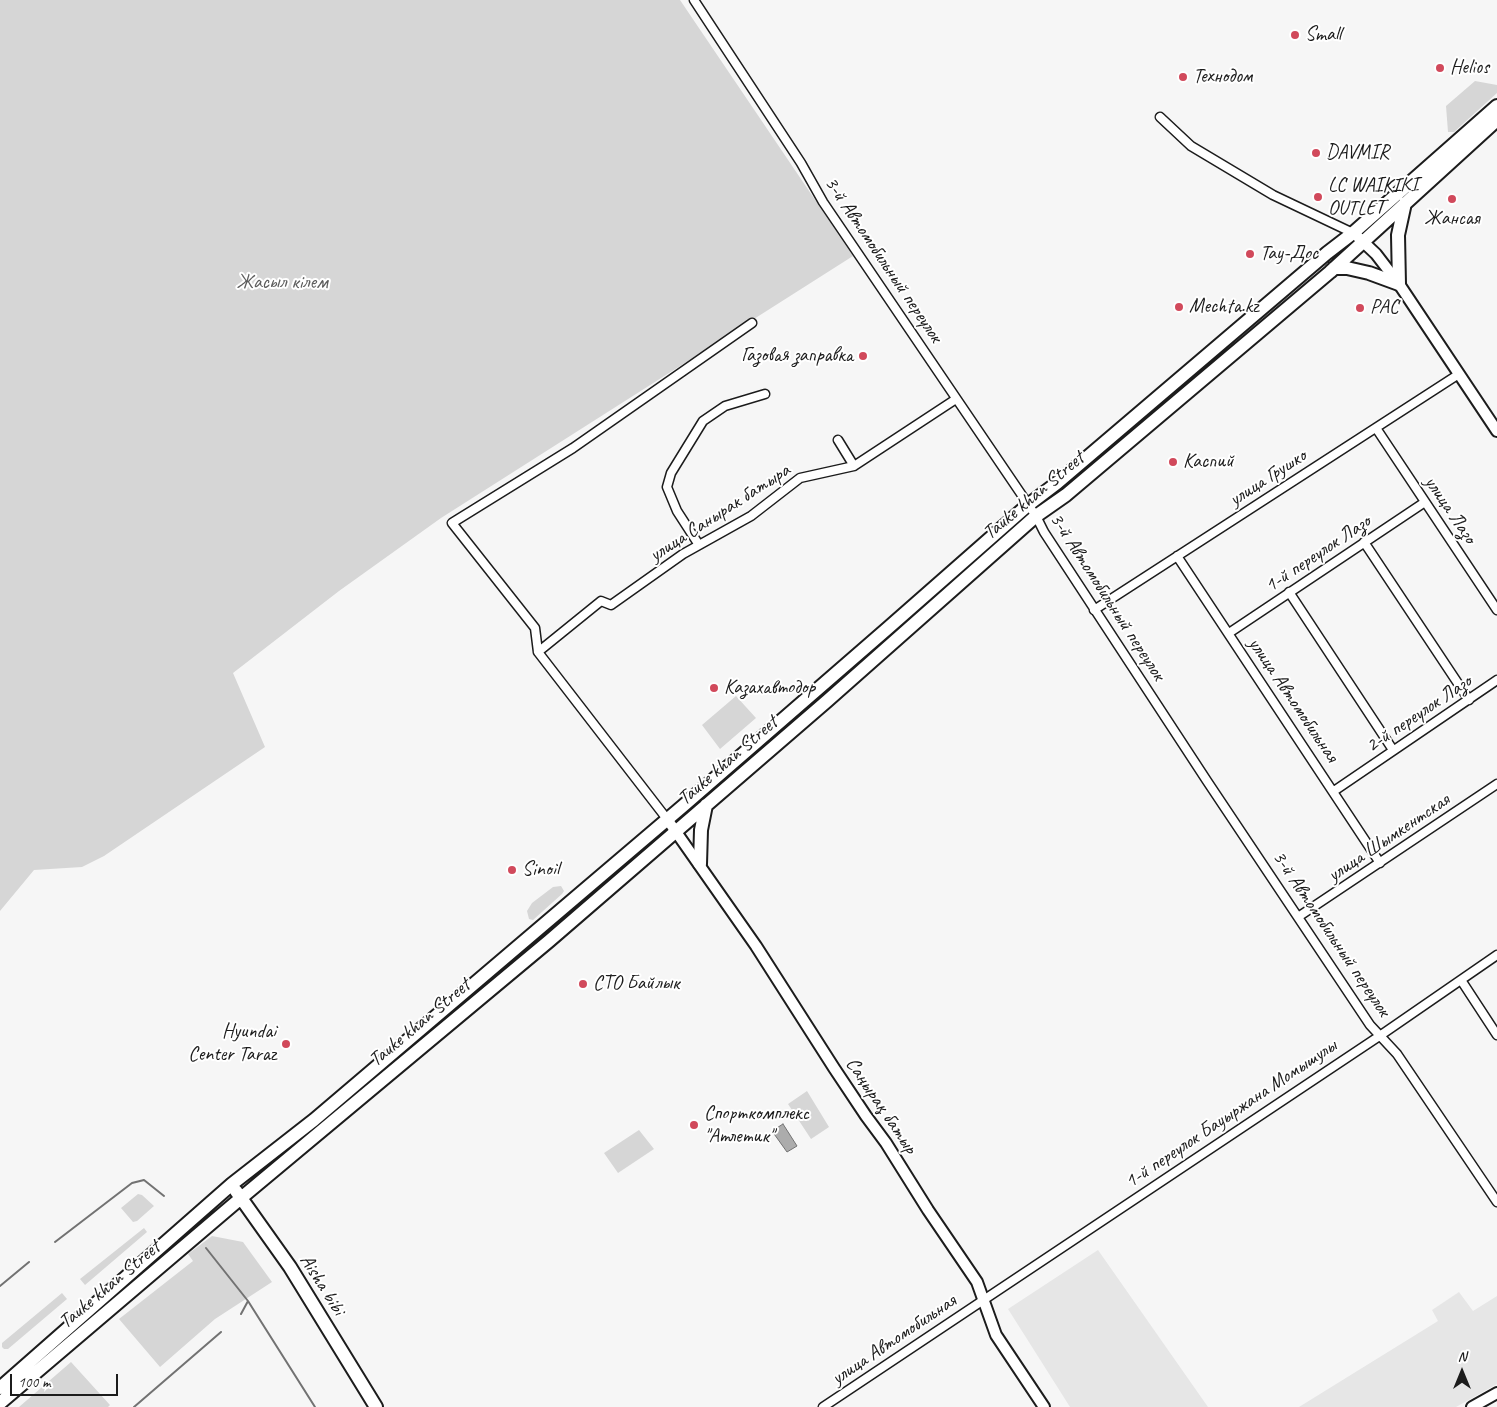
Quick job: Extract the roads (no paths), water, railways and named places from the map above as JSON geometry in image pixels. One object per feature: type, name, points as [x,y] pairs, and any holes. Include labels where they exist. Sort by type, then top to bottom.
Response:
[{"type":"main road","name":"Tauke khan Street","points":[[0,1388],[232,1184],[314,1120],[668,819],[1028,504],[1057,483],[1353,233],[1497,106]]},
{"type":"main road","name":"Tauke khan Street","points":[[0,1404],[241,1198],[677,831],[1036,516],[1066,495],[1334,268],[1497,120]]},
{"type":"main road","points":[[1334,268],[1347,268],[1369,273],[1399,284],[1398,235],[1405,203]]},
{"type":"main road","points":[[700,864],[701,830],[706,805]]},
{"type":"main road","name":"Aisha bibi","points":[[232,1184],[290,1267],[376,1407]]},
{"type":"street","name":"3-й Автомобильный переулок","points":[[694,0],[801,163],[823,202],[1036,516],[1044,532],[1094,610],[1370,1025],[1397,1054],[1497,1202]]},
{"type":"street","points":[[1160,117],[1191,146],[1272,195],[1353,233],[1364,241],[1399,284],[1497,431]]},
{"type":"street","points":[[668,819],[538,652],[535,628],[452,523],[573,448],[752,323]]},
{"type":"street","name":"улица Грушко","points":[[1094,610],[1459,374]]},
{"type":"street","points":[[699,545],[677,511],[667,487],[671,473],[703,421],[725,406],[765,394]]},
{"type":"street","name":"улица Санырак батыра","points":[[538,652],[601,601],[611,605],[683,554],[752,516],[800,478],[854,466],[956,399]]},
{"type":"street","name":"улица Лазо","points":[[1376,428],[1497,610]]},
{"type":"street","points":[[838,440],[854,466]]},
{"type":"street","name":"1-й переулок Лазо","points":[[1228,633],[1425,502]]},
{"type":"street","points":[[1364,542],[1469,700]]},
{"type":"street","name":"улица Автомобильная","points":[[1178,556],[1380,863]]},
{"type":"street","points":[[1289,592],[1393,750]]},
{"type":"street","name":"2-й переулок Лазо","points":[[1334,791],[1497,680]]},
{"type":"street","name":"улица Шымкентская","points":[[1298,917],[1497,784]]},
{"type":"street","name":"Саңырақ батыр","points":[[668,819],[756,946],[976,1282],[996,1335],[1044,1407]]},
{"type":"street","name":"1-й переулок Бауыржана Момышулы","points":[[983,1300],[1497,955]]},
{"type":"street","points":[[1461,980],[1497,1035]]},
{"type":"street","name":"улица Автомобильная","points":[[823,1407],[983,1300]]},
{"type":"street","points":[[1472,1407],[1497,1393]]},
{"type":"waterway","points":[[55,1242],[132,1183],[144,1180],[164,1196]]},
{"type":"waterway","points":[[206,1248],[248,1301],[241,1314]]},
{"type":"waterway","points":[[0,1286],[29,1262]]},
{"type":"waterway","points":[[248,1301],[315,1407]]},
{"type":"waterway","points":[[134,1407],[221,1332]]},
{"type":"place","name":"Small","points":[[1295,35]]},
{"type":"place","name":"Helios","points":[[1440,68]]},
{"type":"place","name":"Технодом","points":[[1183,77]]},
{"type":"place","name":"DAVMIR","points":[[1316,153]]},
{"type":"place","name":"LC WAIKIKI OUTLET","points":[[1318,197]]},
{"type":"place","name":"Жансая","points":[[1452,199]]},
{"type":"place","name":"Тау-Дос","points":[[1250,254]]},
{"type":"place","name":"Mechta.kz","points":[[1179,307]]},
{"type":"place","name":"РАС","points":[[1360,308]]},
{"type":"place","name":"Газовая заправка","points":[[863,356]]},
{"type":"place","name":"Каспий","points":[[1173,462]]},
{"type":"place","name":"Казахавтодор","points":[[714,688]]},
{"type":"place","name":"Sinoil","points":[[512,870]]},
{"type":"place","name":"СТО Байлык","points":[[583,984]]},
{"type":"place","name":"Hyundai Center Taraz","points":[[286,1044]]},
{"type":"place","name":"Спорткомплекс \"Атлетик\"","points":[[694,1125]]},
{"type":"park label","name":"Жасыл кілем","points":[[282,283]]}]
